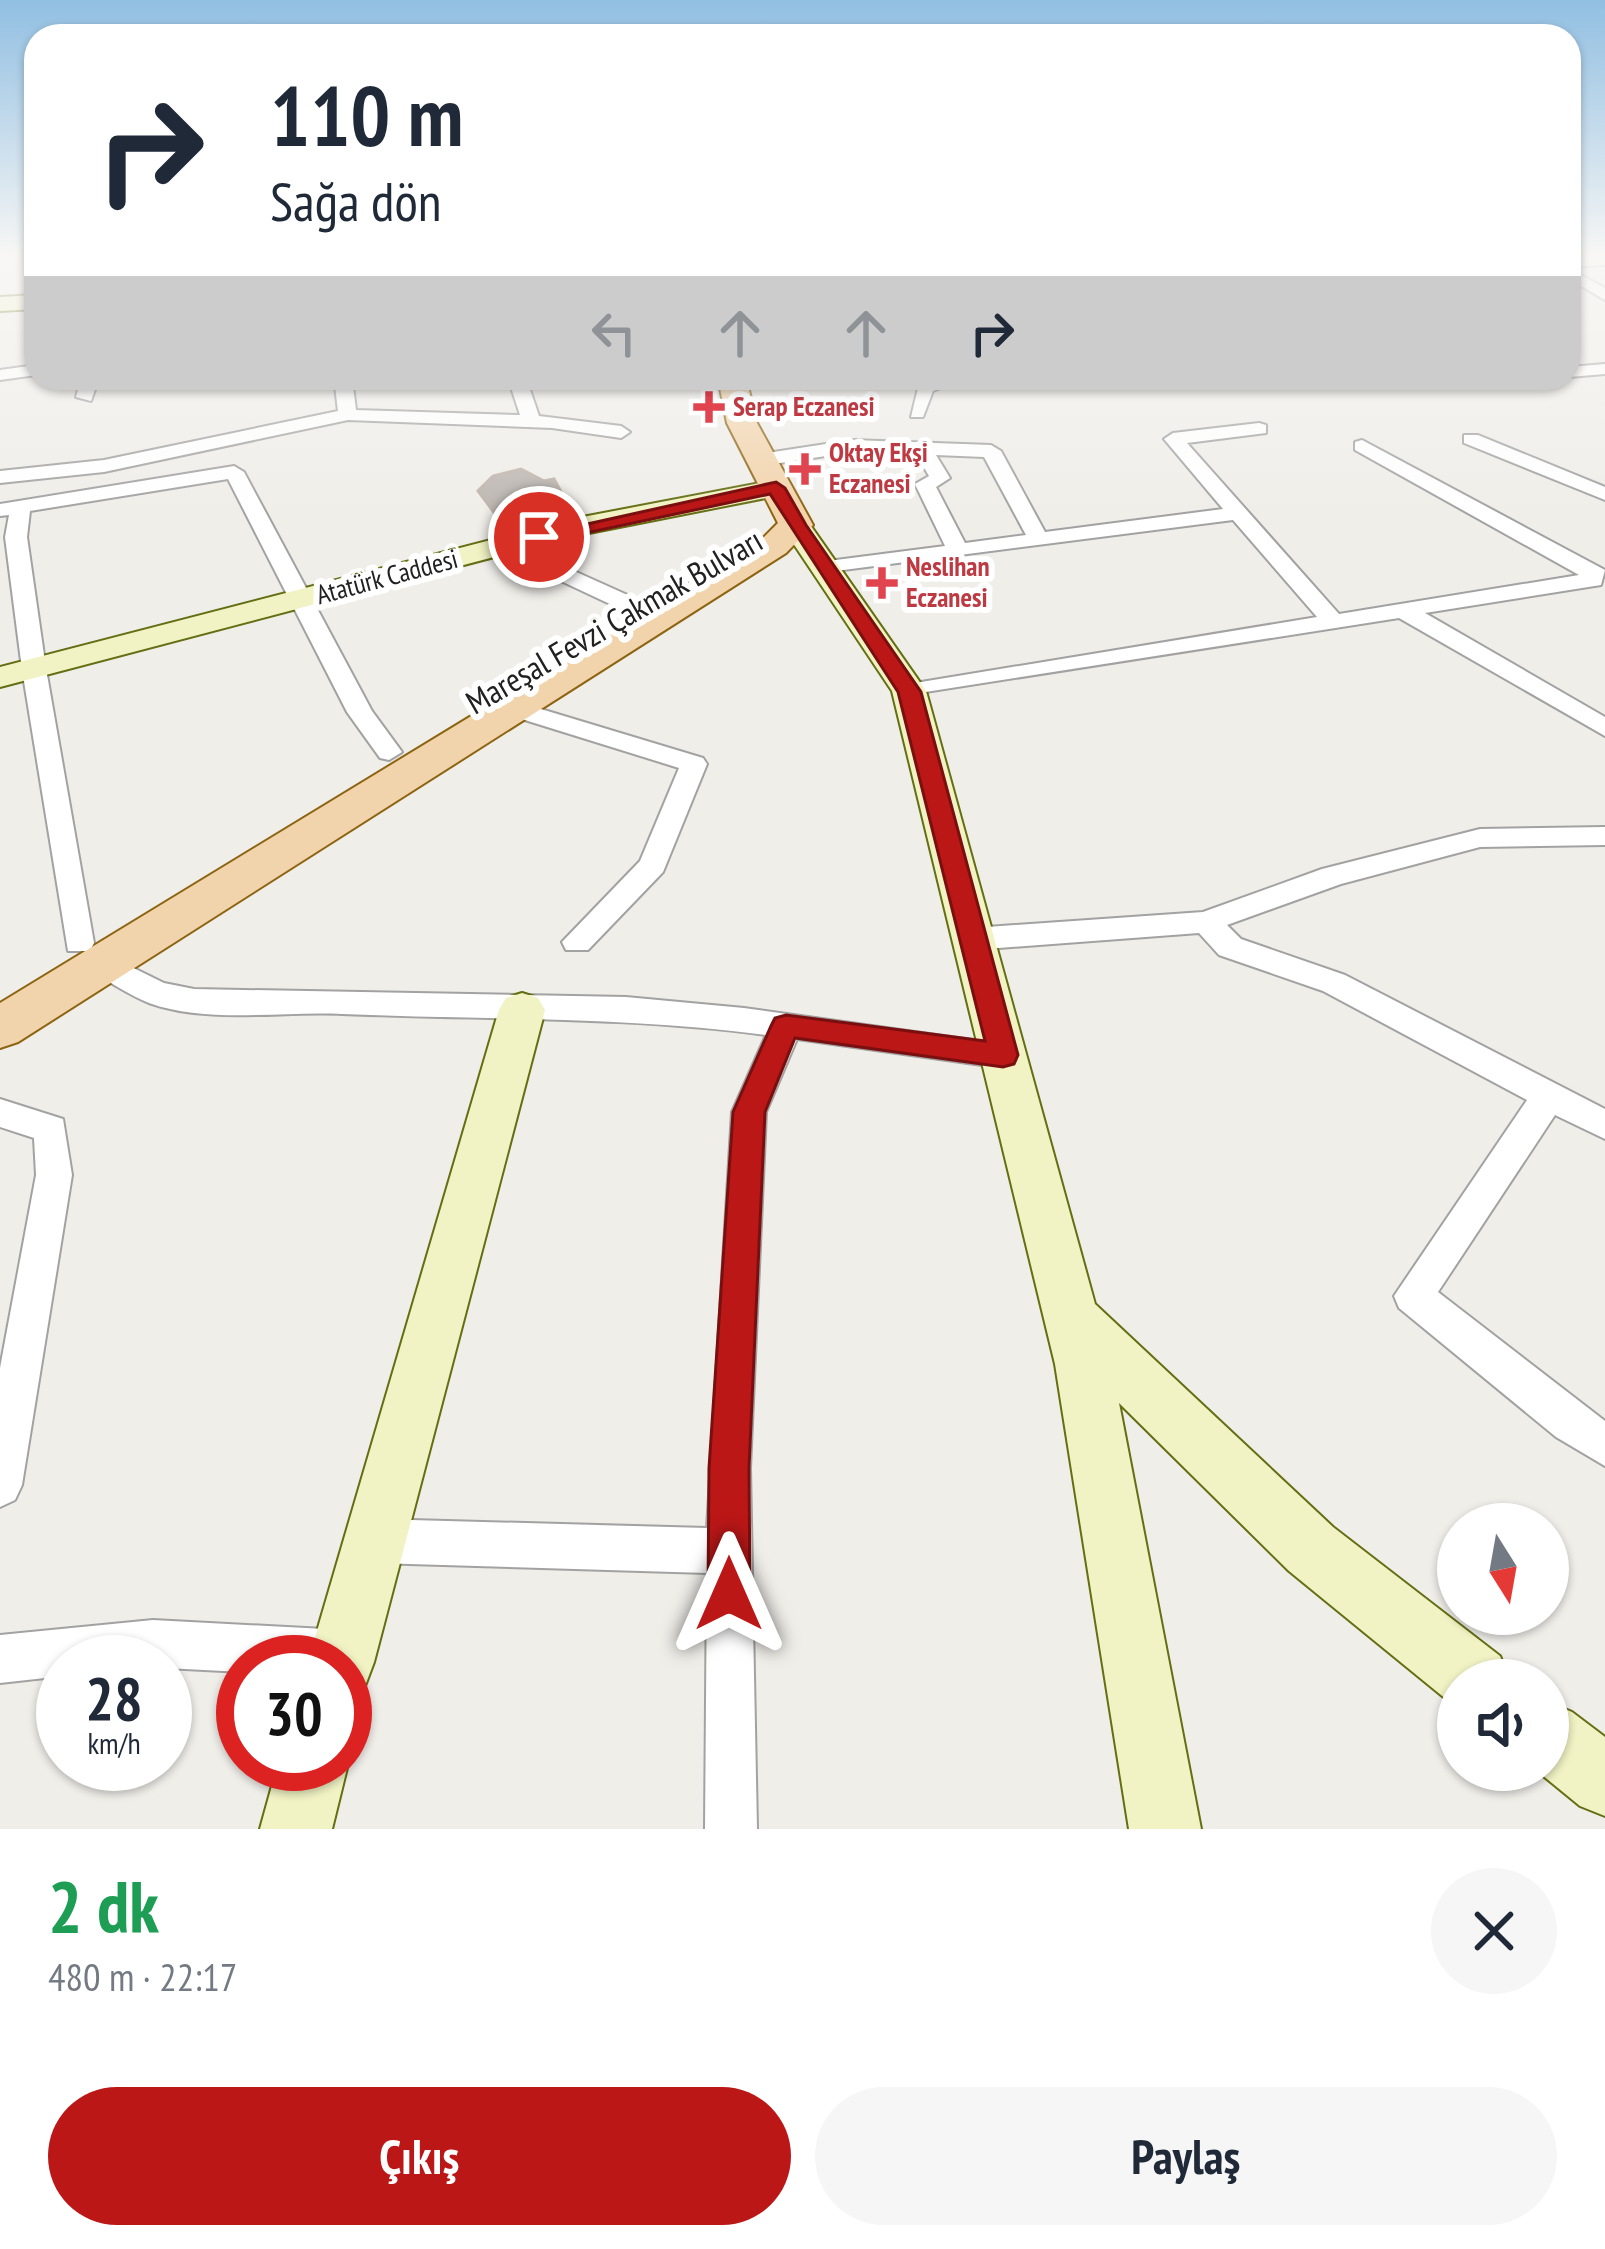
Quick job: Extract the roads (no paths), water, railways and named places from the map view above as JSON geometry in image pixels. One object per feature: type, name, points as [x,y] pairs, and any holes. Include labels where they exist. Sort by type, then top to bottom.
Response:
[{"type":"main road","points":[[736,390],[766,469]]},
{"type":"main road","name":"Mareşal Fevzi Çakmak Bulvarı","points":[[0,1028],[91,953],[389,752],[766,530],[766,469]]},
{"type":"main road","name":"Mareşal Fevzi Çakmak Bulvarı","points":[[0,991],[91,953],[511,709],[774,546],[766,469]]},
{"type":"street","points":[[345,390],[348,415]]},
{"type":"street","points":[[522,390],[531,421]]},
{"type":"street","points":[[917,413],[924,390]]},
{"type":"street","points":[[0,477],[122,463],[348,415],[531,421],[621,432]]},
{"type":"street","points":[[1259,429],[1173,439],[1335,623]]},
{"type":"street","points":[[1471,440],[1605,494]]},
{"type":"street","points":[[1039,540],[991,451],[852,446],[766,469],[909,692],[1083,1364],[1165,1829]]},
{"type":"street","points":[[1361,446],[1603,577]]},
{"type":"street","points":[[922,447],[940,478],[925,484],[958,550]]},
{"type":"street","name":"Atatürk Caddesi","points":[[0,677],[506,546],[766,469]]},
{"type":"street","points":[[389,752],[360,712],[234,472],[10,510],[34,669],[91,953],[156,993],[194,1001],[626,1009],[1003,1055]]},
{"type":"street","points":[[828,568],[1238,513]]},
{"type":"street","points":[[506,546],[635,607]]},
{"type":"street","points":[[909,692],[1603,577]]},
{"type":"street","points":[[1404,611],[1598,719]]},
{"type":"street","points":[[511,709],[694,764],[653,865],[577,942]]},
{"type":"street","points":[[973,940],[1206,922],[1331,877],[1480,838],[1605,836]]},
{"type":"street","points":[[1206,922],[1230,947],[1334,983],[1605,1125]]},
{"type":"street","points":[[349,1635],[522,1010]]},
{"type":"street","points":[[731,1829],[729,1468],[749,1112],[786,1026]]},
{"type":"street","points":[[1549,1096],[1413,1296],[1571,1423],[1605,1444]]},
{"type":"street","points":[[0,1113],[51,1130],[54,1175],[0,1485]]},
{"type":"street","points":[[1071,1318],[1311,1549],[1450,1659]]},
{"type":"street","points":[[375,1541],[729,1551]]},
{"type":"street","points":[[0,1659],[153,1644],[216,1649]]},
{"type":"street","points":[[1569,1753],[1605,1781]]},
{"type":"street","points":[[296,1829],[306,1791]]},
{"type":"place","name":"Serap Eczanesi","points":[[709,407]]},
{"type":"place","name":"Oktay Ekşi Eczanesi","points":[[805,469]]},
{"type":"place","name":"Neslihan Eczanesi","points":[[882,583]]}]
